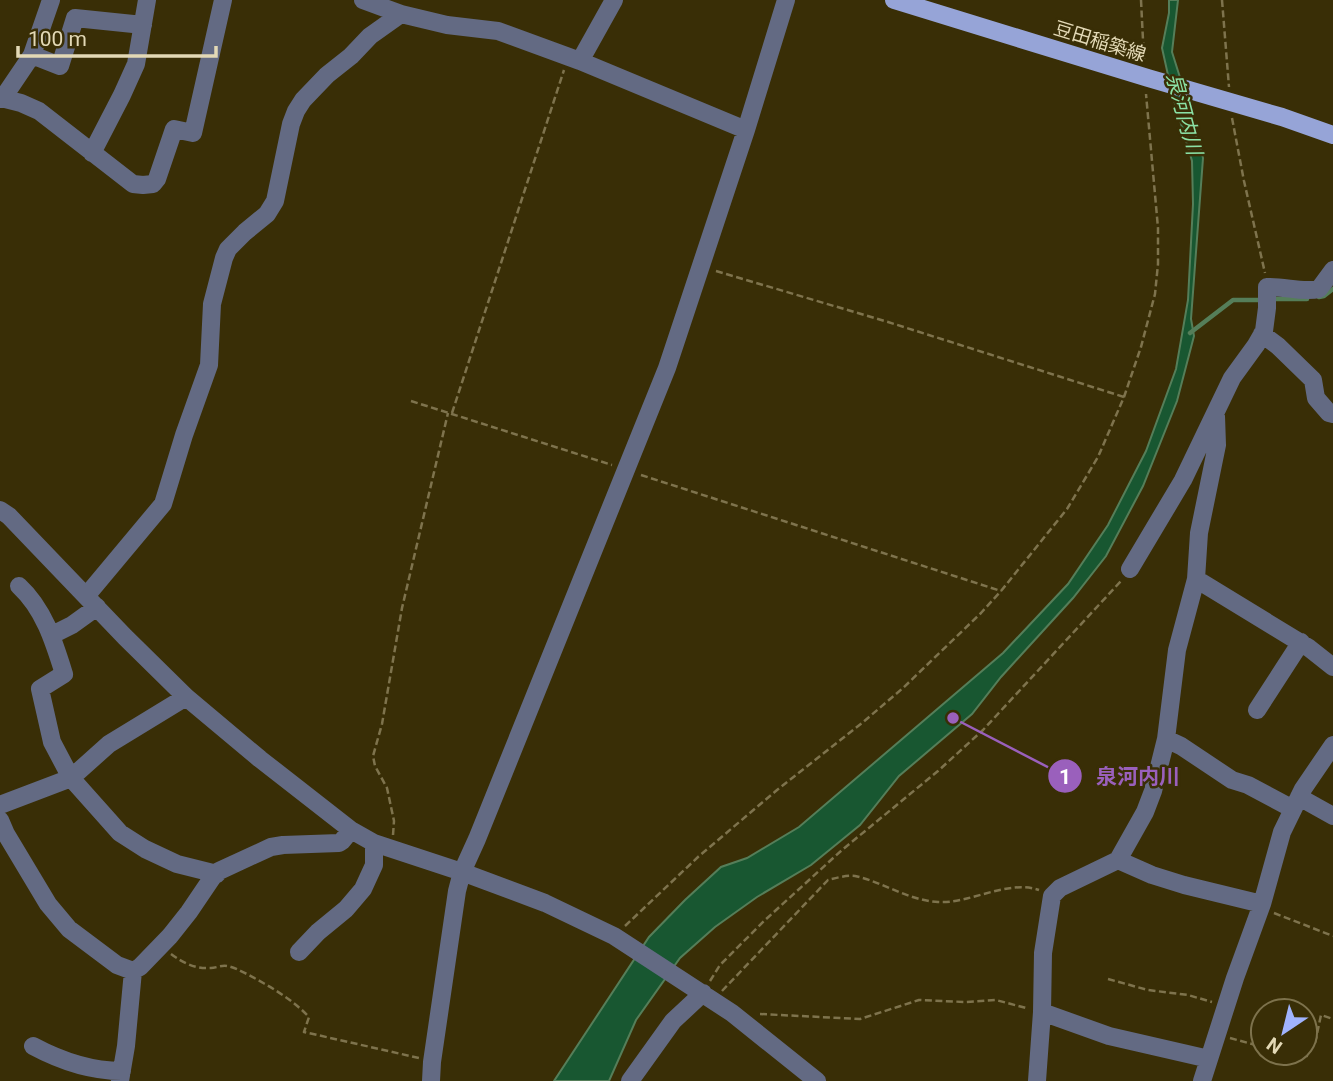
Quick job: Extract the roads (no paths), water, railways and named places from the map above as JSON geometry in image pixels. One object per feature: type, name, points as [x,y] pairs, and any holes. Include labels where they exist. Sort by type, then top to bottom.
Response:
[{"type":"main road","name":"豆田稲築線","points":[[894,0],[1282,117],[1333,135]]},
{"type":"street","points":[[51,0],[32,55],[1,99],[21,103],[39,111],[133,184],[143,185],[153,184],[157,179],[174,129],[193,133],[223,0]]},
{"type":"street","points":[[92,153],[136,64],[147,0]]},
{"type":"street","points":[[363,0],[401,14],[447,25],[498,31],[574,59],[746,130]]},
{"type":"street","points":[[574,59],[614,0]]},
{"type":"street","points":[[431,1081],[457,891],[462,872],[667,368],[786,0]]},
{"type":"street","points":[[52,635],[72,625],[163,504],[209,365],[212,304],[224,258],[245,232],[267,214],[275,201],[296,111],[327,75],[370,36],[401,14]]},
{"type":"street","points":[[32,55],[60,66],[75,18],[143,25]]},
{"type":"street","points":[[1130,569],[1183,480],[1232,378],[1262,334],[1267,295],[1279,286],[1311,291],[1319,289],[1333,270]]},
{"type":"street","points":[[1262,334],[1313,380],[1316,398],[1333,414]]},
{"type":"street","points":[[1037,1081],[1043,953],[1052,896],[1060,888],[1118,860],[1146,812],[1153,791],[1166,739],[1177,650],[1196,579],[1199,533],[1217,445],[1216,410]]},
{"type":"street","points":[[0,510],[9,516],[186,697],[351,830],[374,843],[545,903],[618,938],[732,1013],[817,1081]]},
{"type":"street","points":[[1196,579],[1301,642],[1333,667]]},
{"type":"street","points":[[19,586],[28,594],[52,635],[64,674],[40,689],[52,742],[71,778],[120,833],[145,849],[177,864],[217,874]]},
{"type":"street","points":[[1257,710],[1301,642]]},
{"type":"street","points":[[0,805],[71,778],[109,744],[186,697]]},
{"type":"street","points":[[1166,739],[1232,780],[1333,816]]},
{"type":"street","points":[[1202,1081],[1261,906],[1282,832],[1296,803],[1333,744]]},
{"type":"street","points":[[0,820],[48,904],[69,929],[117,965],[132,971],[140,967],[190,912],[212,878],[229,866],[283,845],[339,843],[351,830]]},
{"type":"street","points":[[299,952],[346,909],[363,889],[374,865],[374,843]]},
{"type":"street","points":[[1118,860],[1152,875],[1261,906]]},
{"type":"street","points":[[33,1046],[54,1057],[121,1076],[132,971]]},
{"type":"street","points":[[634,1077],[673,1021],[708,996]]},
{"type":"street","points":[[1042,1012],[1109,1036],[1209,1059]]},
{"type":"water","points":[[1169,0],[1178,0],[1172,52],[1203,158],[1191,319],[1194,336],[1177,401],[1143,486],[1106,556],[972,714],[899,776],[860,825],[811,865],[757,897],[715,927],[680,958],[636,1020],[609,1081],[554,1081],[649,937],[685,900],[721,867],[747,858],[799,827],[1003,653],[1068,584],[1108,525],[1146,451],[1176,369],[1188,300],[1193,204],[1192,161],[1162,48]]},
{"type":"waterway","points":[[1319,297],[1333,289]]},
{"type":"waterway","points":[[1270,299],[1307,299]]},
{"type":"waterway","points":[[1190,333],[1233,300],[1261,300]]},
{"type":"place","name":"泉河内川","points":[[953,718]]}]
